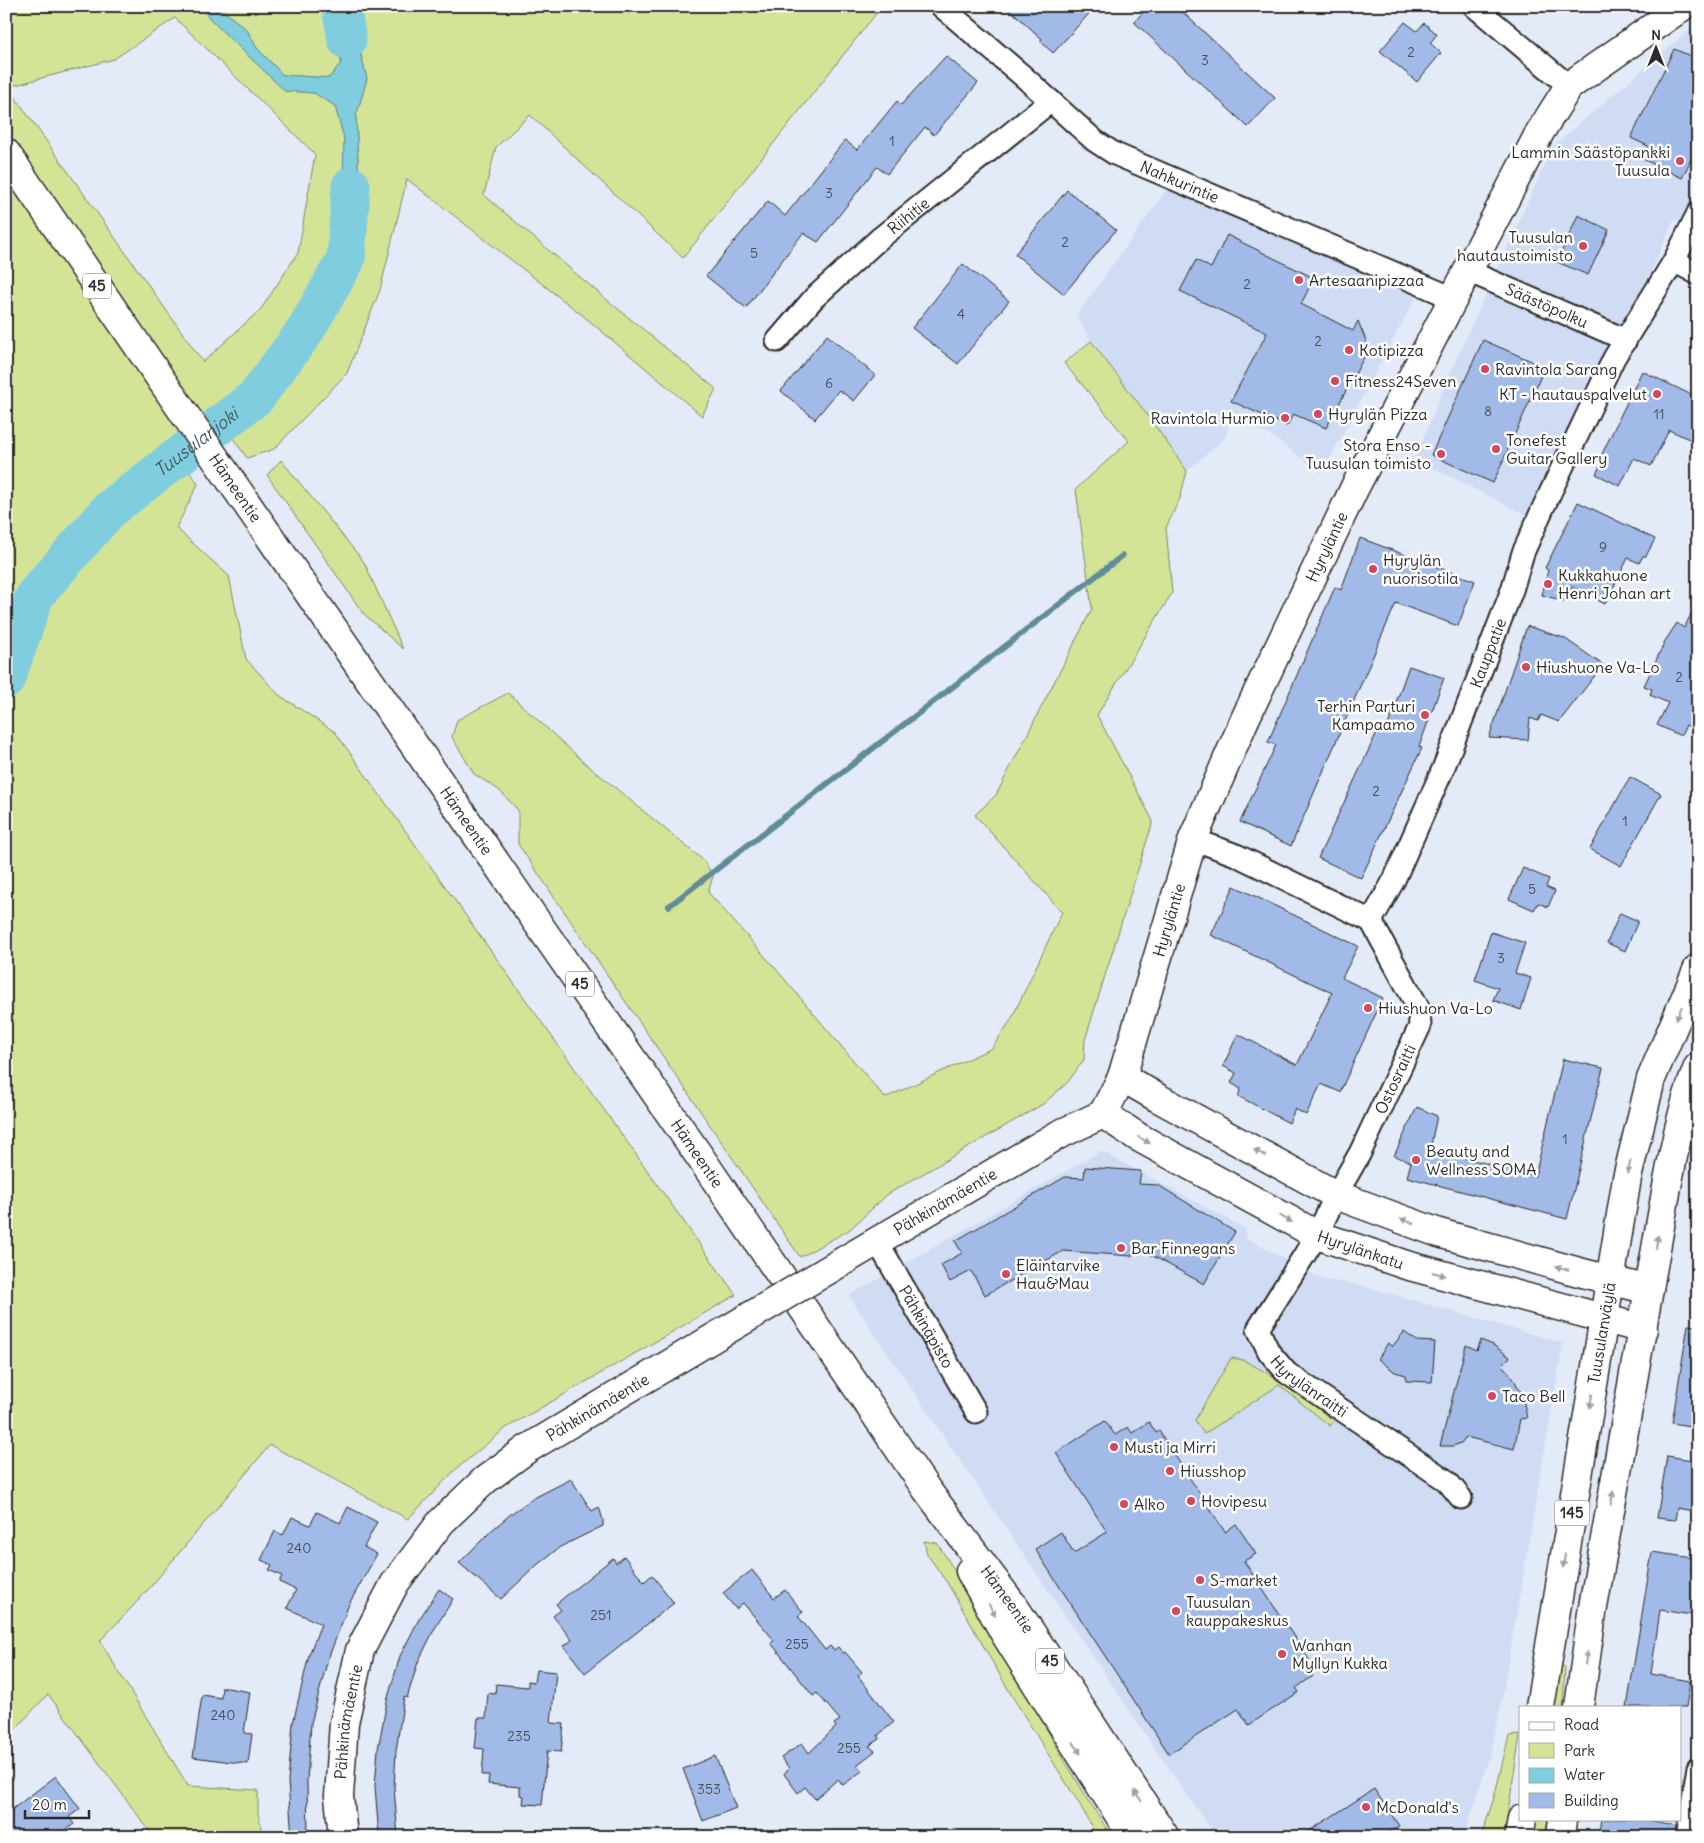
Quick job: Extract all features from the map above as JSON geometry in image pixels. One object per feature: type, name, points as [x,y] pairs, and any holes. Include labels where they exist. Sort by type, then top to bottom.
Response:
[{"type":"main road","name":"Hyryläntie","points":[[1103,1114],[1122,1077],[1193,839],[1245,719],[1328,541],[1453,298],[1540,132],[1569,86],[1683,6]]},
{"type":"main road","name":"Hämeentie","points":[[6,153],[188,419],[700,1157],[927,1490],[1015,1608],[1165,1837]]},
{"type":"main road","name":"Tuusulanväylä","points":[[1540,1706],[1627,1178],[1651,1079],[1698,968]]},
{"type":"main road","name":"145","points":[[1579,1706],[1592,1613],[1676,1139],[1690,1086],[1698,1067]]},
{"type":"main road","points":[[1122,1077],[1336,1195],[1439,1233],[1649,1290]]},
{"type":"main road","name":"Pähkinämäentie","points":[[343,1837],[339,1796],[344,1723],[360,1650],[395,1583],[441,1522],[486,1480],[527,1449],[1058,1135],[1103,1114]]},
{"type":"main road","name":"Hyrylänkatu","points":[[1103,1114],[1138,1137],[1317,1235],[1406,1265],[1643,1329]]},
{"type":"main road","name":"Hämeentie","points":[[927,1490],[1005,1634],[1133,1837]]},
{"type":"main road","points":[[1519,1837],[1522,1820]]},
{"type":"main road","points":[[1560,1837],[1563,1820]]},
{"type":"street","name":"Nahkurintie","points":[[941,6],[1095,141],[1115,154],[1453,298]]},
{"type":"street","points":[[1474,6],[1569,86]]},
{"type":"street","name":"Riihitie","points":[[777,341],[814,298],[879,239],[1051,101]]},
{"type":"street","name":"Kauppatie","points":[[1371,921],[1394,880],[1442,769],[1512,590],[1523,553],[1614,358],[1674,261],[1698,213]]},
{"type":"street","points":[[1674,261],[1698,274]]},
{"type":"street","name":"Säästöpolku","points":[[1468,271],[1626,340]]},
{"type":"street","points":[[1193,839],[1236,855],[1371,921]]},
{"type":"street","name":"Ostosraitti","points":[[1317,1235],[1336,1195],[1360,1153],[1420,1026],[1418,1009],[1371,921]]},
{"type":"street","name":"Hyrylänraitti","points":[[1317,1235],[1258,1329],[1269,1352],[1286,1373],[1447,1481],[1461,1498]]},
{"type":"street","name":"Pähkinäpisto","points":[[877,1241],[976,1412]]},
{"type":"street","points":[[1687,1837],[1698,1767]]},
{"type":"shaded area","points":[[1698,23],[1698,221],[1674,220],[1625,329],[1603,356],[1530,517],[1415,459],[1445,385],[1553,146]]},
{"type":"shaded area","points":[[1172,182],[1421,287],[1322,473],[1270,435],[1230,419],[1225,438],[1187,471],[1091,341],[1077,315]]},
{"type":"shaded area","points":[[1101,1151],[1246,1229],[1246,1238],[1324,1280],[1356,1284],[1563,1343],[1500,1709],[1489,1757],[1464,1837],[1216,1837],[849,1296]]},
{"type":"green space","points":[[6,6],[202,6],[202,9],[211,20],[285,91],[314,93],[335,106],[344,138],[343,184],[359,184],[356,116],[367,79],[351,6],[882,6],[683,258],[530,115],[496,147],[484,195],[601,295],[716,389],[702,416],[586,318],[407,179],[380,290],[347,373],[274,449],[247,458],[221,421],[177,453],[198,484],[176,528],[229,576],[246,659],[279,695],[335,732],[736,1295],[506,1428],[455,1470],[408,1519],[270,1445],[147,1591],[100,1641],[188,1786],[258,1790],[258,1813],[263,1837],[154,1837],[48,1694],[6,1739]],"holes":[[[175,18],[315,154],[298,253],[261,309],[203,362],[8,87],[114,59]]]},
{"type":"green space","points":[[218,6],[340,6],[341,63],[329,78],[283,75],[257,48],[247,30]]},
{"type":"green space","points":[[1091,341],[1187,471],[1180,498],[1166,528],[1172,593],[1097,715],[1153,821],[1085,1040],[1084,1060],[1067,1083],[1043,1104],[888,1194],[849,1230],[800,1257],[518,844],[518,810],[499,790],[474,774],[452,737],[457,720],[508,693],[585,763],[704,861],[713,876],[708,892],[885,1098],[992,1048],[1011,1020],[1062,912],[975,815],[996,795],[1092,609],[1076,489],[1129,441],[1064,363]]},
{"type":"green space","points":[[281,460],[364,562],[403,649],[363,613],[267,475]]},
{"type":"green space","points":[[1231,1358],[1243,1360],[1282,1381],[1334,1421],[1330,1426],[1279,1385],[1204,1434],[1195,1420]]},
{"type":"green space","points":[[924,1541],[937,1543],[960,1579],[1067,1764],[1112,1837],[1097,1837],[1080,1805],[1012,1696],[948,1584],[927,1554]]},
{"type":"green space","points":[[1561,1666],[1565,1667],[1563,1706],[1555,1706]]},
{"type":"green space","points":[[1519,1735],[1519,1741],[1504,1837],[1481,1837],[1494,1798],[1509,1736]]},
{"type":"green space","points":[[1536,1820],[1548,1820],[1545,1837],[1533,1837]]},
{"type":"water","points":[[202,6],[218,6],[247,30],[257,48],[283,75],[329,78],[341,63],[341,40],[357,39],[367,79],[356,116],[359,185],[343,184],[344,138],[335,106],[314,93],[285,91],[211,20],[202,9]]},
{"type":"building","points":[[1006,6],[1096,6],[1053,53],[1040,41],[1042,39]]},
{"type":"building","points":[[1149,6],[1176,6],[1275,98],[1248,127],[1134,22]]},
{"type":"building","points":[[1405,22],[1417,31],[1424,23],[1437,34],[1430,43],[1441,53],[1417,82],[1380,51]]},
{"type":"building","points":[[1674,49],[1698,59],[1698,145],[1682,178],[1643,159],[1648,146],[1631,138]]},
{"type":"building","points":[[946,56],[978,83],[934,135],[925,127],[887,174],[877,167],[818,242],[803,233],[746,308],[706,276],[768,201],[785,216],[845,140],[857,150],[897,101],[901,105]]},
{"type":"building","points":[[1067,190],[1116,230],[1064,294],[1015,254]]},
{"type":"building","name":"Tuusulan hautaustoimisto","points":[[1578,215],[1609,230],[1588,275],[1557,262]]},
{"type":"building","points":[[1227,235],[1314,278],[1301,304],[1353,331],[1358,321],[1369,348],[1326,428],[1293,414],[1287,426],[1231,401],[1267,333],[1180,291],[1196,260],[1211,268]]},
{"type":"building","points":[[963,264],[1009,301],[958,364],[912,328]]},
{"type":"building","points":[[827,335],[875,375],[854,401],[839,390],[815,419],[781,391]]},
{"type":"building","points":[[1483,340],[1545,367],[1493,483],[1431,455]]},
{"type":"building","points":[[1642,371],[1698,398],[1698,443],[1669,430],[1651,466],[1634,458],[1620,486],[1596,474],[1604,458],[1601,456]]},
{"type":"building","points":[[1578,502],[1655,539],[1646,556],[1643,556],[1639,563],[1628,558],[1605,604],[1572,587],[1564,601],[1542,595],[1548,570],[1545,568]]},
{"type":"building","points":[[1360,538],[1475,581],[1458,626],[1396,603],[1291,846],[1240,822],[1276,745],[1268,742],[1335,587],[1341,590]]},
{"type":"building","points":[[1698,601],[1698,712],[1690,727],[1686,725],[1681,736],[1657,725],[1668,703],[1650,695],[1652,689],[1644,686],[1665,641],[1677,623],[1684,628]]},
{"type":"building","points":[[1527,626],[1564,638],[1603,665],[1559,722],[1541,715],[1538,721],[1530,718],[1528,740],[1489,738]]},
{"type":"building","points":[[1409,666],[1444,678],[1419,747],[1422,748],[1361,878],[1318,858],[1379,728],[1386,731]]},
{"type":"building","points":[[1630,777],[1661,794],[1621,866],[1590,849]]},
{"type":"building","points":[[1523,868],[1549,879],[1546,887],[1555,891],[1548,907],[1538,903],[1534,910],[1509,899]]},
{"type":"building","points":[[1234,886],[1358,946],[1342,978],[1383,998],[1340,1092],[1321,1084],[1306,1115],[1295,1109],[1289,1123],[1238,1096],[1241,1089],[1231,1083],[1236,1073],[1223,1066],[1238,1034],[1297,1065],[1332,993],[1211,935]]},
{"type":"building","points":[[1620,913],[1638,921],[1625,951],[1607,943]]},
{"type":"building","points":[[1491,932],[1525,943],[1515,973],[1531,978],[1521,1010],[1493,1000],[1498,988],[1475,980]]},
{"type":"building","points":[[1563,1059],[1603,1068],[1567,1219],[1407,1177],[1411,1162],[1394,1156],[1417,1107],[1437,1116],[1430,1149],[1535,1176]]},
{"type":"building","points":[[1085,1167],[1141,1171],[1139,1184],[1158,1185],[1235,1232],[1204,1284],[1133,1245],[1132,1256],[1063,1251],[985,1295],[971,1271],[950,1282],[941,1265],[962,1253],[955,1241],[1065,1177],[1084,1178]]},
{"type":"building","points":[[1688,1325],[1698,1326],[1698,1410],[1693,1410],[1690,1426],[1672,1423]]},
{"type":"building","points":[[1404,1332],[1417,1341],[1435,1342],[1432,1382],[1406,1381],[1406,1375],[1395,1372],[1378,1359],[1388,1343],[1392,1347]]},
{"type":"building","name":"Taco Bell","points":[[1481,1340],[1493,1345],[1510,1357],[1502,1365],[1513,1378],[1522,1394],[1527,1418],[1520,1419],[1514,1449],[1466,1437],[1461,1443],[1453,1446],[1440,1446],[1466,1345],[1477,1350]]},
{"type":"building","name":"Tuusulan kauppakeskus","points":[[1105,1421],[1115,1435],[1128,1427],[1132,1433],[1149,1422],[1156,1433],[1159,1431],[1225,1532],[1236,1524],[1256,1554],[1244,1561],[1310,1661],[1305,1664],[1313,1676],[1296,1688],[1299,1692],[1249,1725],[1238,1709],[1169,1754],[1035,1549],[1061,1532],[1074,1553],[1107,1532],[1056,1453]]},
{"type":"building","points":[[1667,1456],[1698,1461],[1698,1512],[1677,1508],[1675,1520],[1657,1518]]},
{"type":"building","points":[[571,1479],[592,1511],[599,1507],[603,1526],[560,1547],[537,1565],[501,1599],[459,1563],[512,1513],[532,1499]]},
{"type":"building","points":[[348,1507],[377,1522],[364,1547],[377,1554],[349,1604],[328,1659],[311,1723],[307,1780],[308,1837],[292,1837],[288,1782],[293,1723],[309,1655],[321,1624],[287,1608],[296,1590],[279,1582],[282,1576],[269,1570],[272,1565],[261,1560],[275,1531],[283,1535],[292,1517],[310,1525],[317,1512],[340,1523]]},
{"type":"building","points":[[1652,1552],[1693,1558],[1691,1571],[1698,1572],[1698,1616],[1660,1610],[1651,1674],[1690,1681],[1686,1707],[1627,1706]]},
{"type":"building","points":[[624,1556],[644,1582],[652,1575],[674,1603],[585,1673],[564,1646],[572,1640],[553,1616],[561,1610],[556,1604],[613,1558],[616,1563]]},
{"type":"building","points":[[752,1570],[774,1598],[785,1590],[803,1612],[798,1616],[825,1650],[830,1646],[834,1650],[838,1647],[843,1653],[845,1652],[862,1672],[858,1676],[894,1722],[878,1735],[880,1739],[869,1746],[875,1751],[857,1765],[862,1771],[843,1785],[838,1779],[815,1799],[805,1787],[798,1793],[784,1774],[789,1768],[781,1758],[802,1743],[809,1753],[836,1727],[834,1724],[840,1720],[817,1693],[813,1696],[771,1643],[774,1640],[743,1603],[736,1609],[723,1593]]},
{"type":"building","points":[[439,1589],[453,1599],[435,1628],[418,1662],[407,1698],[404,1697],[396,1751],[394,1788],[398,1837],[379,1837],[375,1786],[378,1749],[387,1701],[400,1656],[418,1621]]},
{"type":"building","points":[[536,1670],[556,1672],[551,1723],[564,1724],[561,1752],[547,1751],[542,1805],[523,1804],[524,1796],[520,1795],[520,1787],[488,1784],[489,1775],[482,1775],[484,1749],[475,1748],[478,1718],[486,1718],[488,1693],[495,1694],[496,1684],[528,1687],[528,1681],[534,1682]]},
{"type":"building","points":[[222,1687],[250,1692],[244,1733],[252,1734],[248,1764],[193,1757],[202,1695],[221,1698]]},
{"type":"building","points":[[715,1756],[736,1808],[703,1821],[683,1769]]},
{"type":"building","points":[[56,1776],[80,1809],[69,1817],[74,1824],[56,1837],[6,1837],[6,1814]]},
{"type":"building","name":"McDonald's","points":[[1374,1789],[1399,1826],[1382,1837],[1300,1837]]},
{"type":"building","points":[[1601,1820],[1647,1820],[1676,1825],[1675,1837],[1598,1837]]},
{"type":"waterway","name":"Tuusulanjoki","points":[[341,6],[347,40]]},
{"type":"waterway","name":"Tuusulanjoki","points":[[6,679],[35,595],[110,509],[256,397],[305,331],[346,259],[351,186]]},
{"type":"waterway","points":[[669,906],[1122,556]]},
{"type":"place","name":"Lammin Säästöpankki Tuusula","points":[[1680,161]]},
{"type":"place","name":"Tuusulan hautaustoimisto","points":[[1583,246]]},
{"type":"place","name":"Artesaanipizzaa","points":[[1299,280]]},
{"type":"place","name":"Kotipizza","points":[[1349,350]]},
{"type":"place","name":"Ravintola Sarang","points":[[1485,369]]},
{"type":"place","name":"Fitness24Seven","points":[[1335,381]]},
{"type":"place","name":"KT - hautauspalvelut","points":[[1657,394]]},
{"type":"place","name":"Hyrylän Pizza","points":[[1318,414]]},
{"type":"place","name":"Ravintola Hurmio","points":[[1285,418]]},
{"type":"place","name":"Tonefest Guitar Gallery","points":[[1496,449]]},
{"type":"place","name":"Stora Enso - Tuusulan toimisto","points":[[1441,454]]},
{"type":"place","name":"Hyrylän nuorisotila","points":[[1373,569]]},
{"type":"place","name":"Kukkahuone Henri Johan art","points":[[1548,584]]},
{"type":"place","name":"Hiushuone Va-Lo","points":[[1526,667]]},
{"type":"place","name":"Terhin Parturi Kampaamo","points":[[1425,715]]},
{"type":"place","name":"Hiushuon Va-Lo","points":[[1368,1008]]},
{"type":"place","name":"Beauty and Wellness SOMA","points":[[1416,1160]]},
{"type":"place","name":"Bar Finnegans","points":[[1121,1248]]},
{"type":"place","name":"Eläintarvike Hau&Mau","points":[[1006,1274]]},
{"type":"place","name":"Taco Bell","points":[[1492,1396]]},
{"type":"place","name":"Musti ja Mirri","points":[[1114,1447]]},
{"type":"place","name":"Hiusshop","points":[[1170,1471]]},
{"type":"place","name":"Hovipesu","points":[[1191,1501]]},
{"type":"place","name":"Alko","points":[[1124,1504]]},
{"type":"place","name":"S-market","points":[[1200,1580]]},
{"type":"place","name":"Tuusulan kauppakeskus","points":[[1176,1611]]},
{"type":"place","name":"Wanhan Myllyn Kukka","points":[[1282,1654]]},
{"type":"place","name":"McDonald's","points":[[1366,1807]]}]
